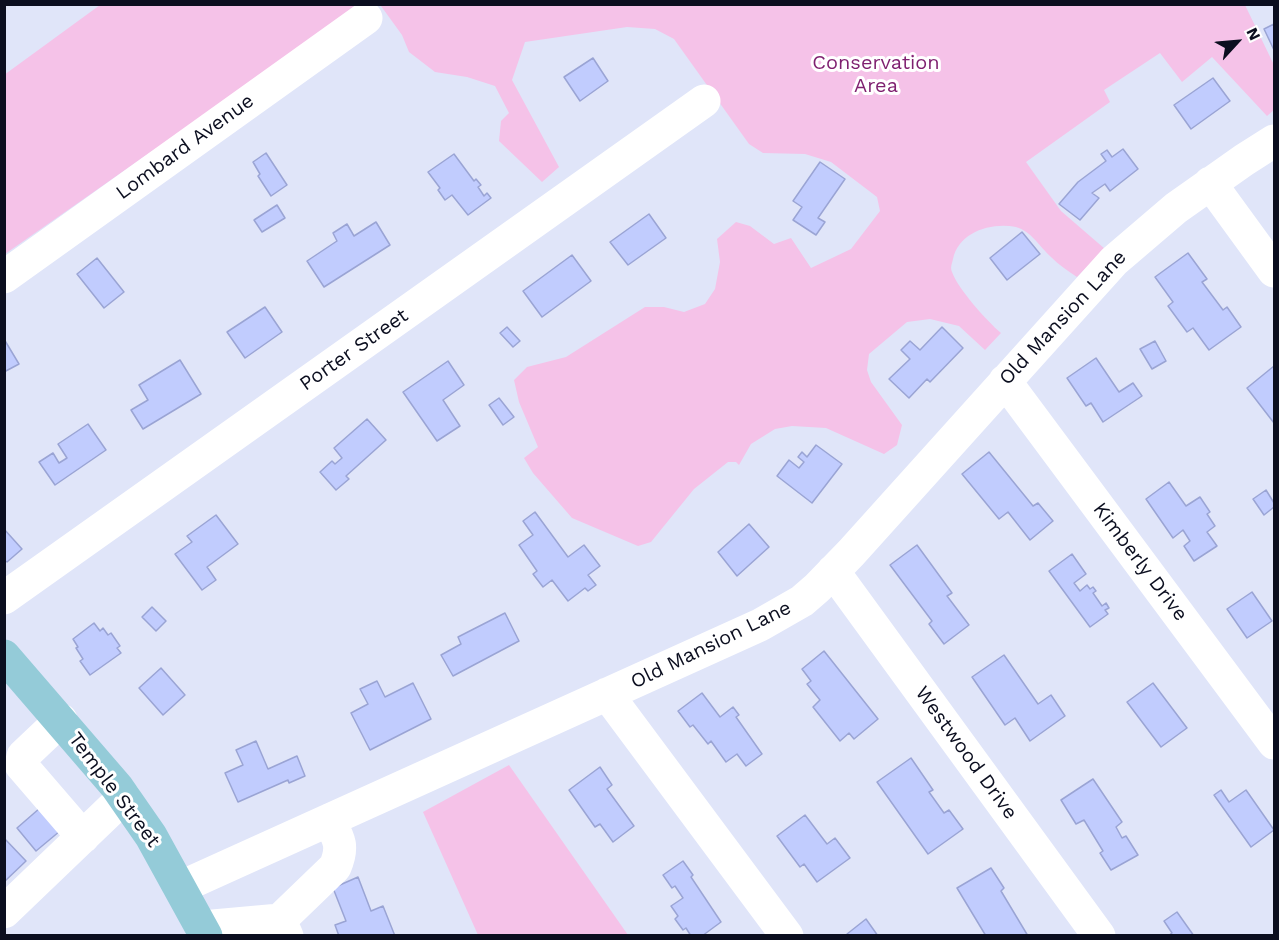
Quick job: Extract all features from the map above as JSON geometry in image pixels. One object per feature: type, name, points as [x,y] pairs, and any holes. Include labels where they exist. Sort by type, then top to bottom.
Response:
[{"type":"main road","name":"Temple Street","points":[[4,656],[61,720],[124,797],[151,836],[204,931]]},
{"type":"street","name":"Lombard Avenue","points":[[4,277],[366,18]]},
{"type":"street","name":"Porter Street","points":[[4,598],[704,101]]},
{"type":"street","name":"Old Mansion Lane","points":[[181,887],[760,625],[802,601],[833,571],[1114,261],[1176,208],[1275,141]]},
{"type":"street","points":[[1210,183],[1275,271]]},
{"type":"street","name":"Kimberly Drive","points":[[1005,381],[1275,743]]},
{"type":"street","name":"Westwood Drive","points":[[833,571],[1099,936]]},
{"type":"street","points":[[607,694],[787,936]]},
{"type":"street","points":[[61,720],[23,756],[21,765],[83,837]]},
{"type":"street","points":[[4,912],[124,797]]},
{"type":"street","points":[[204,931],[283,928],[335,867],[340,856],[341,843],[329,820]]},
{"type":"green space","points":[[100,5],[361,5],[5,254],[4,75]]},
{"type":"green space","name":"Conservation Area","points":[[376,5],[1245,5],[1274,65],[1274,110],[1267,116],[1212,57],[1182,82],[1160,53],[1104,90],[1110,102],[1026,162],[1061,211],[1105,249],[1077,277],[1057,263],[1021,229],[996,226],[977,231],[962,242],[956,250],[951,269],[966,296],[1001,333],[985,350],[959,326],[930,319],[907,322],[869,354],[867,370],[871,382],[902,425],[897,445],[884,454],[826,428],[792,426],[775,429],[751,444],[739,465],[736,462],[728,462],[694,489],[651,542],[638,546],[572,518],[533,473],[524,458],[538,447],[519,402],[514,380],[527,367],[566,357],[645,307],[664,307],[684,312],[705,304],[715,289],[720,262],[717,239],[736,222],[750,226],[774,244],[791,238],[811,268],[851,249],[880,211],[877,197],[831,162],[805,154],[763,153],[749,144],[674,39],[655,29],[627,27],[525,42],[512,80],[559,167],[542,182],[499,141],[501,121],[509,113],[495,86],[467,77],[435,72],[409,52],[402,35],[381,6]]},
{"type":"green space","points":[[509,765],[628,935],[478,935],[423,812]]},
{"type":"building","points":[[1274,24],[1274,50],[1264,29]]},
{"type":"building","points":[[593,58],[608,81],[580,101],[564,77]]},
{"type":"building","points":[[1213,78],[1230,101],[1191,129],[1174,105]]},
{"type":"building","points":[[1123,149],[1138,169],[1110,191],[1105,184],[1092,193],[1099,198],[1080,220],[1059,204],[1078,182],[1106,161],[1101,154],[1107,150],[1112,157]]},
{"type":"building","points":[[266,153],[287,185],[271,196],[258,176],[260,174],[253,162]]},
{"type":"building","points":[[454,154],[474,181],[476,179],[481,185],[478,187],[484,196],[487,193],[491,198],[468,215],[452,195],[445,200],[438,190],[440,188],[428,172]]},
{"type":"building","points":[[820,162],[845,179],[818,218],[825,222],[816,235],[793,220],[802,207],[793,201]]},
{"type":"building","points":[[277,205],[285,218],[262,232],[254,220]]},
{"type":"building","points":[[649,214],[666,238],[628,265],[610,242]]},
{"type":"building","points":[[376,222],[390,245],[324,287],[307,261],[337,241],[333,233],[347,224],[354,236]]},
{"type":"building","points":[[1022,232],[1040,254],[1007,280],[990,258]]},
{"type":"building","points":[[1188,253],[1207,279],[1202,282],[1223,310],[1227,307],[1241,327],[1209,350],[1193,328],[1187,332],[1168,306],[1173,302],[1155,277]]},
{"type":"building","points":[[572,255],[591,281],[542,317],[523,291]]},
{"type":"building","points":[[97,258],[124,292],[104,308],[77,274]]},
{"type":"building","points":[[265,307],[282,332],[245,358],[227,332]]},
{"type":"building","points":[[507,327],[520,341],[513,347],[500,333]]},
{"type":"building","points":[[942,327],[963,348],[930,382],[927,379],[909,398],[889,379],[910,359],[901,350],[910,341],[920,350]]},
{"type":"building","points":[[4,339],[19,364],[4,372]]},
{"type":"building","points":[[1155,341],[1166,361],[1152,369],[1140,349]]},
{"type":"building","points":[[1096,358],[1119,392],[1133,383],[1142,396],[1103,422],[1091,403],[1086,406],[1067,378]]},
{"type":"building","points":[[180,360],[201,394],[143,429],[131,410],[148,400],[139,385]]},
{"type":"building","points":[[448,361],[464,385],[443,400],[460,426],[437,441],[403,392]]},
{"type":"building","points":[[1274,366],[1274,423],[1247,388]]},
{"type":"building","points":[[499,398],[514,417],[503,425],[489,405]]},
{"type":"building","points":[[367,419],[386,440],[346,476],[349,479],[336,490],[320,472],[332,461],[335,464],[342,458],[334,448]]},
{"type":"building","points":[[88,424],[106,450],[55,485],[39,462],[53,453],[59,463],[67,458],[58,444]]},
{"type":"building","points":[[816,445],[842,464],[812,503],[777,476],[789,460],[799,468],[804,462],[798,457],[802,452],[807,457]]},
{"type":"building","points":[[989,452],[1033,506],[1038,503],[1053,521],[1030,540],[1008,512],[999,519],[962,474]]},
{"type":"building","points":[[1169,482],[1186,506],[1200,497],[1210,512],[1207,514],[1215,526],[1207,532],[1217,546],[1194,561],[1184,546],[1190,541],[1183,530],[1173,538],[1146,499]]},
{"type":"building","points":[[1266,490],[1274,507],[1264,515],[1253,499]]},
{"type":"building","points":[[535,512],[568,557],[584,545],[600,566],[588,575],[596,585],[588,591],[585,588],[568,601],[552,580],[543,587],[533,574],[537,571],[519,545],[533,535],[523,521]]},
{"type":"building","points":[[216,515],[238,544],[207,567],[216,580],[202,590],[175,554],[192,542],[187,536]]},
{"type":"building","points":[[749,524],[769,547],[737,576],[718,552]]},
{"type":"building","points":[[4,529],[22,549],[7,562],[4,560]]},
{"type":"building","points":[[917,545],[952,593],[947,596],[969,625],[944,644],[929,624],[932,621],[890,565]]},
{"type":"building","points":[[1072,554],[1086,574],[1074,583],[1080,591],[1087,585],[1090,589],[1093,587],[1096,591],[1093,593],[1102,606],[1106,603],[1109,608],[1105,610],[1108,614],[1090,627],[1049,571]]},
{"type":"building","points":[[1252,592],[1272,621],[1247,638],[1227,609]]},
{"type":"building","points":[[152,607],[166,621],[156,631],[142,617]]},
{"type":"building","points":[[505,613],[519,641],[453,676],[441,655],[461,644],[458,637]]},
{"type":"building","points":[[94,623],[100,631],[103,628],[108,635],[111,633],[120,646],[117,648],[121,653],[90,675],[80,661],[83,659],[73,639]]},
{"type":"building","points":[[824,651],[878,719],[854,739],[849,733],[840,741],[813,707],[820,700],[807,684],[811,681],[802,669]]},
{"type":"building","points":[[1004,655],[1038,704],[1051,695],[1065,716],[1030,741],[1015,718],[1005,725],[972,677]]},
{"type":"building","points":[[161,668],[185,695],[163,715],[139,688]]},
{"type":"building","points":[[377,681],[385,697],[413,683],[431,719],[370,750],[351,713],[368,704],[360,689]]},
{"type":"building","points":[[1153,683],[1187,728],[1161,747],[1127,702]]},
{"type":"building","points":[[702,693],[720,717],[733,707],[739,715],[736,717],[762,754],[746,766],[737,754],[726,762],[711,741],[708,744],[693,725],[690,727],[678,711]]},
{"type":"building","points":[[256,741],[268,769],[297,756],[305,776],[289,783],[288,780],[238,802],[225,773],[243,765],[236,750]]},
{"type":"building","points":[[911,758],[933,790],[929,792],[944,813],[949,810],[963,829],[928,854],[877,782]]},
{"type":"building","points":[[600,767],[612,785],[607,789],[634,826],[613,842],[600,824],[595,827],[569,790]]},
{"type":"building","points":[[1093,779],[1122,822],[1116,827],[1122,838],[1126,836],[1138,855],[1111,870],[1100,853],[1103,851],[1084,820],[1076,824],[1061,800]]},
{"type":"building","points":[[1221,790],[1229,802],[1246,790],[1274,830],[1251,847],[1214,795]]},
{"type":"building","points":[[40,808],[60,831],[36,851],[17,828]]},
{"type":"building","points":[[805,815],[827,844],[835,838],[850,858],[817,882],[804,864],[800,867],[777,836]]},
{"type":"building","points":[[4,838],[26,861],[4,882]]},
{"type":"building","points":[[683,861],[721,922],[702,936],[691,936],[686,928],[683,930],[675,919],[678,916],[671,906],[683,898],[675,886],[672,888],[663,875]]},
{"type":"building","points":[[991,868],[1004,888],[1001,891],[1028,936],[986,936],[957,888]]},
{"type":"building","points":[[358,877],[371,911],[383,906],[395,936],[339,936],[335,925],[346,921],[333,888]]},
{"type":"building","points":[[1177,912],[1194,936],[1168,936],[1172,933],[1164,921]]},
{"type":"building","points":[[866,919],[878,936],[848,936],[847,934]]}]
